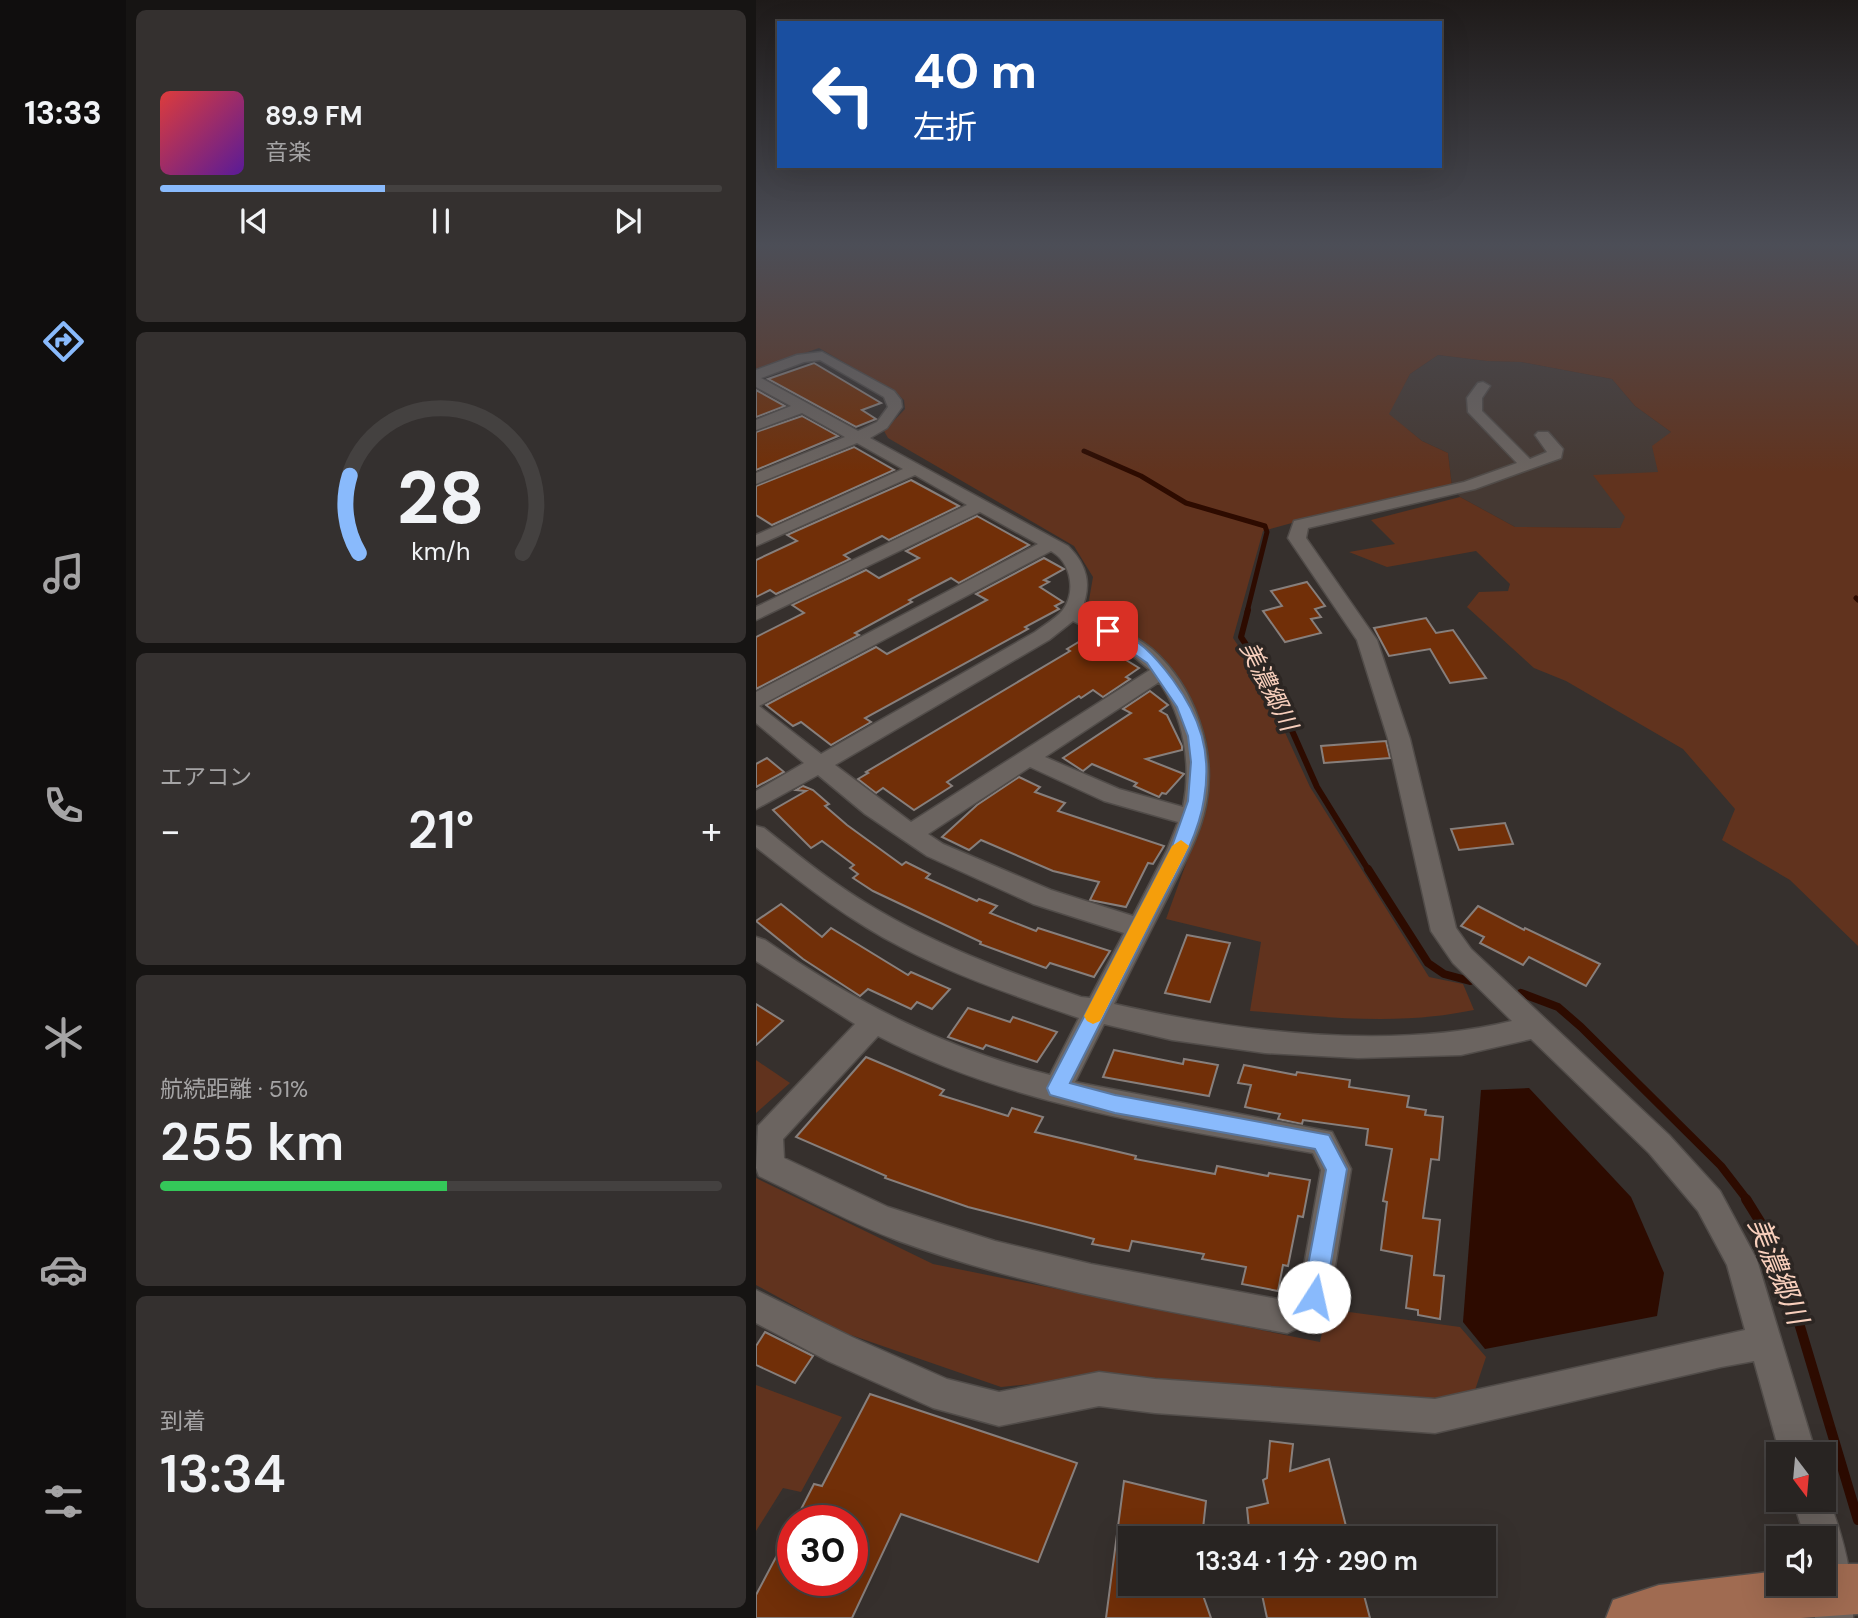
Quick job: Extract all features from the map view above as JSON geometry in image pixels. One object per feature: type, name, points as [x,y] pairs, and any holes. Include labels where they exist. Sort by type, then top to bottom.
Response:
[{"type":"main road","points":[[1631,1618],[1659,1610],[1842,1599]]},
{"type":"street","points":[[756,375],[802,358],[822,356],[889,394],[895,407],[892,415],[882,425],[756,479]]},
{"type":"street","points":[[756,381],[1051,544],[1074,560],[1082,581],[1071,613],[1042,636],[756,801]]},
{"type":"street","points":[[1483,387],[1474,396],[1472,404],[1475,412],[1526,464]]},
{"type":"street","points":[[756,425],[803,407]]},
{"type":"street","points":[[1543,435],[1555,449],[1555,455],[1469,486],[1300,525],[1297,538],[1367,640],[1399,739],[1444,931],[1462,956],[1659,1144],[1709,1201],[1741,1260],[1795,1442]]},
{"type":"street","points":[[756,541],[916,469]]},
{"type":"street","points":[[756,614],[980,505]]},
{"type":"street","points":[[756,700],[1051,544]]},
{"type":"street","points":[[1057,1088],[1179,849],[1196,801],[1199,762],[1195,736],[1184,706],[1152,660],[1126,640],[1071,613]]},
{"type":"street","points":[[910,834],[1161,672]]},
{"type":"street","points":[[756,712],[873,808],[935,850],[1042,897],[1139,928]]},
{"type":"street","points":[[1029,758],[1112,795],[1191,817]]},
{"type":"street","points":[[756,834],[797,871],[886,929],[1001,983],[1095,1012],[1163,1027],[1246,1039],[1348,1046],[1454,1044],[1534,1027]]},
{"type":"street","points":[[756,947],[798,977],[875,1021],[944,1054],[1027,1082],[1115,1104],[1322,1141],[1336,1169],[1314,1297],[1287,1317],[1066,1276],[966,1249],[897,1225],[770,1166],[768,1135],[875,1021]]},
{"type":"street","points":[[756,1306],[840,1349],[945,1396],[999,1409],[1099,1389],[1156,1396],[1435,1416],[1721,1350],[1766,1343]]},
{"type":"street","points":[[1836,1580],[1842,1599]]},
{"type":"shaded area","points":[[756,322],[1858,322],[1858,946],[1790,880],[1722,840],[1735,809],[1683,749],[1566,681],[1534,668],[1467,607],[1479,592],[1508,591],[1510,584],[1476,551],[1387,567],[1349,552],[1395,544],[1371,520],[1460,497],[1515,527],[1620,528],[1625,517],[1593,475],[1658,472],[1652,446],[1671,432],[1635,406],[1612,379],[1521,362],[1438,355],[1410,374],[1389,414],[1422,441],[1448,453],[1452,487],[1321,515],[1263,531],[1233,638],[1261,680],[1310,787],[1429,977],[1463,984],[1474,1010],[1389,1019],[1335,1018],[1250,1011],[1261,942],[1166,919],[1206,808],[1209,758],[1206,739],[1197,714],[1179,681],[1095,618],[1089,600],[1093,577],[1074,546],[888,438],[884,431],[905,409],[904,400],[894,391],[819,348],[756,370]]},
{"type":"shaded area","points":[[1438,355],[1521,362],[1612,379],[1635,406],[1671,432],[1659,472],[1620,528],[1515,527],[1460,497],[1452,487],[1448,453],[1422,441],[1388,414],[1410,374]]},
{"type":"shaded area","points":[[756,1060],[790,1083],[756,1113]]},
{"type":"shaded area","points":[[1529,1088],[1631,1197],[1664,1273],[1657,1316],[1485,1349],[1463,1322],[1481,1090]]},
{"type":"shaded area","points":[[756,1178],[933,1264],[1320,1342],[1327,1309],[1460,1327],[1486,1357],[1474,1393],[1425,1401],[1102,1377],[1001,1387],[842,1332],[756,1285]]},
{"type":"shaded area","points":[[756,1385],[842,1417],[801,1492],[783,1488],[756,1531]]},
{"type":"building","points":[[814,363],[881,403],[862,410],[876,419],[856,427],[768,379]]},
{"type":"building","points":[[756,390],[785,406],[756,417]]},
{"type":"building","points":[[802,416],[838,436],[756,470],[756,432]]},
{"type":"building","points":[[854,447],[894,470],[772,525],[756,515],[756,486]]},
{"type":"building","points":[[911,480],[959,506],[889,540],[882,536],[844,555],[850,559],[776,594],[770,590],[756,597],[756,560],[797,541],[787,535]]},
{"type":"building","points":[[977,516],[1029,545],[959,583],[951,578],[909,600],[912,602],[855,633],[859,635],[756,689],[756,637],[804,613],[792,605],[866,570],[879,578],[919,558],[906,551]]},
{"type":"building","points":[[1044,558],[1064,569],[1044,580],[1049,582],[1040,587],[1063,602],[1055,606],[1059,609],[1025,627],[1028,629],[865,718],[871,722],[831,745],[801,722],[793,726],[766,705],[876,647],[887,654],[987,600],[976,594]]},
{"type":"building","points":[[1307,582],[1325,606],[1315,609],[1321,617],[1311,619],[1321,633],[1285,642],[1263,611],[1282,606],[1271,591]]},
{"type":"building","points":[[1426,618],[1436,633],[1453,630],[1486,678],[1450,683],[1430,649],[1389,656],[1374,628]]},
{"type":"building","points":[[1092,634],[1114,648],[1110,650],[1139,668],[1126,677],[1130,679],[1103,697],[1093,690],[1081,698],[1079,696],[947,782],[952,786],[914,810],[883,788],[876,793],[858,779],[1070,651],[1067,649]]},
{"type":"building","points":[[1150,691],[1168,705],[1160,711],[1167,715],[1182,746],[1182,750],[1146,759],[1184,774],[1166,794],[1162,793],[1159,797],[1134,786],[1137,783],[1092,764],[1083,771],[1063,758],[1131,713],[1123,709]]},
{"type":"building","points":[[1386,741],[1390,758],[1324,763],[1321,746]]},
{"type":"building","points":[[767,758],[784,772],[756,787],[756,764]]},
{"type":"building","points":[[1019,777],[1040,787],[1035,792],[1065,803],[1058,811],[1164,846],[1153,864],[1148,863],[1126,907],[1090,900],[1099,882],[1053,871],[981,840],[969,850],[942,837],[977,805]]},
{"type":"building","points":[[803,786],[813,790],[829,804],[825,806],[847,825],[902,865],[906,862],[930,874],[926,878],[977,901],[979,899],[997,906],[990,913],[1036,931],[1038,928],[1110,951],[1094,977],[1050,963],[1046,968],[980,944],[981,942],[873,891],[853,878],[858,874],[850,868],[854,865],[822,841],[811,848],[773,810],[806,791],[796,790]]},
{"type":"building","points":[[1505,823],[1513,844],[1459,850],[1451,829]]},
{"type":"building","points":[[781,904],[822,937],[831,928],[908,975],[911,972],[950,989],[932,1009],[917,1002],[911,1009],[868,989],[860,996],[803,959],[756,921]]},
{"type":"building","points":[[1478,906],[1600,964],[1586,986],[1529,957],[1523,965],[1480,943],[1484,937],[1461,926]]},
{"type":"building","points":[[1187,935],[1230,943],[1210,1002],[1165,993]]},
{"type":"building","points":[[756,1004],[783,1021],[756,1045]]},
{"type":"building","points":[[968,1008],[1010,1022],[1013,1017],[1057,1032],[1037,1062],[986,1045],[983,1049],[948,1037]]},
{"type":"building","points":[[1114,1050],[1183,1064],[1184,1059],[1218,1065],[1209,1096],[1103,1077]]},
{"type":"building","points":[[866,1057],[944,1090],[940,1095],[1008,1116],[1012,1108],[1043,1117],[1035,1132],[1136,1156],[1135,1159],[1215,1174],[1217,1166],[1268,1176],[1269,1173],[1310,1180],[1303,1217],[1298,1216],[1288,1266],[1283,1265],[1278,1291],[1242,1284],[1246,1267],[1202,1259],[1204,1254],[1132,1241],[1129,1251],[1092,1244],[1094,1239],[968,1207],[885,1178],[886,1176],[796,1137]]},
{"type":"building","points":[[1244,1065],[1296,1075],[1297,1072],[1350,1080],[1349,1087],[1409,1096],[1407,1107],[1426,1110],[1425,1115],[1443,1117],[1439,1160],[1431,1159],[1423,1218],[1440,1220],[1434,1275],[1444,1276],[1440,1319],[1418,1315],[1418,1310],[1406,1308],[1412,1256],[1381,1250],[1387,1202],[1383,1201],[1392,1149],[1366,1145],[1368,1129],[1303,1120],[1302,1124],[1278,1119],[1280,1114],[1245,1107],[1251,1085],[1238,1083]]},
{"type":"building","points":[[765,1332],[813,1356],[795,1383],[756,1365],[756,1346]]},
{"type":"building","points":[[870,1394],[1077,1463],[1038,1562],[901,1514],[868,1584],[868,1505],[803,1505],[814,1484],[822,1486]]},
{"type":"building","points":[[1270,1441],[1293,1444],[1290,1471],[1329,1459],[1346,1526],[1249,1526],[1247,1508],[1268,1503],[1263,1480],[1267,1478]]},
{"type":"building","points":[[1124,1481],[1206,1501],[1203,1526],[1118,1526]]},
{"type":"building","points":[[1118,1527],[1118,1596],[1203,1596],[1211,1618],[1106,1618]]},
{"type":"building","points":[[777,1555],[777,1596],[862,1596],[852,1618],[756,1618],[756,1595]]},
{"type":"building","points":[[1262,1596],[1364,1596],[1370,1618],[1267,1618]]},
{"type":"waterway","name":"美濃郷川","points":[[1084,451],[1141,476],[1186,503],[1265,526],[1267,532],[1247,612]]},
{"type":"waterway","name":"美濃郷川","points":[[1248,610],[1241,637],[1270,681],[1317,787],[1369,871]]},
{"type":"waterway","name":"美濃郷川","points":[[1368,869],[1428,963],[1444,974],[1470,981]]},
{"type":"waterway","name":"美濃郷川","points":[[1521,993],[1558,1007],[1581,1027],[1721,1166],[1748,1201]]},
{"type":"waterway","name":"美濃郷川","points":[[1746,1199],[1772,1241],[1787,1283],[1858,1520]]},
{"type":"slow traffic","points":[[1093,1016],[1181,846]]},
{"type":"route","points":[[1108,631],[1126,640],[1152,660],[1184,706],[1195,736],[1199,762],[1196,801],[1179,849],[1057,1088],[1115,1104],[1322,1141],[1336,1169],[1314,1297]]}]
